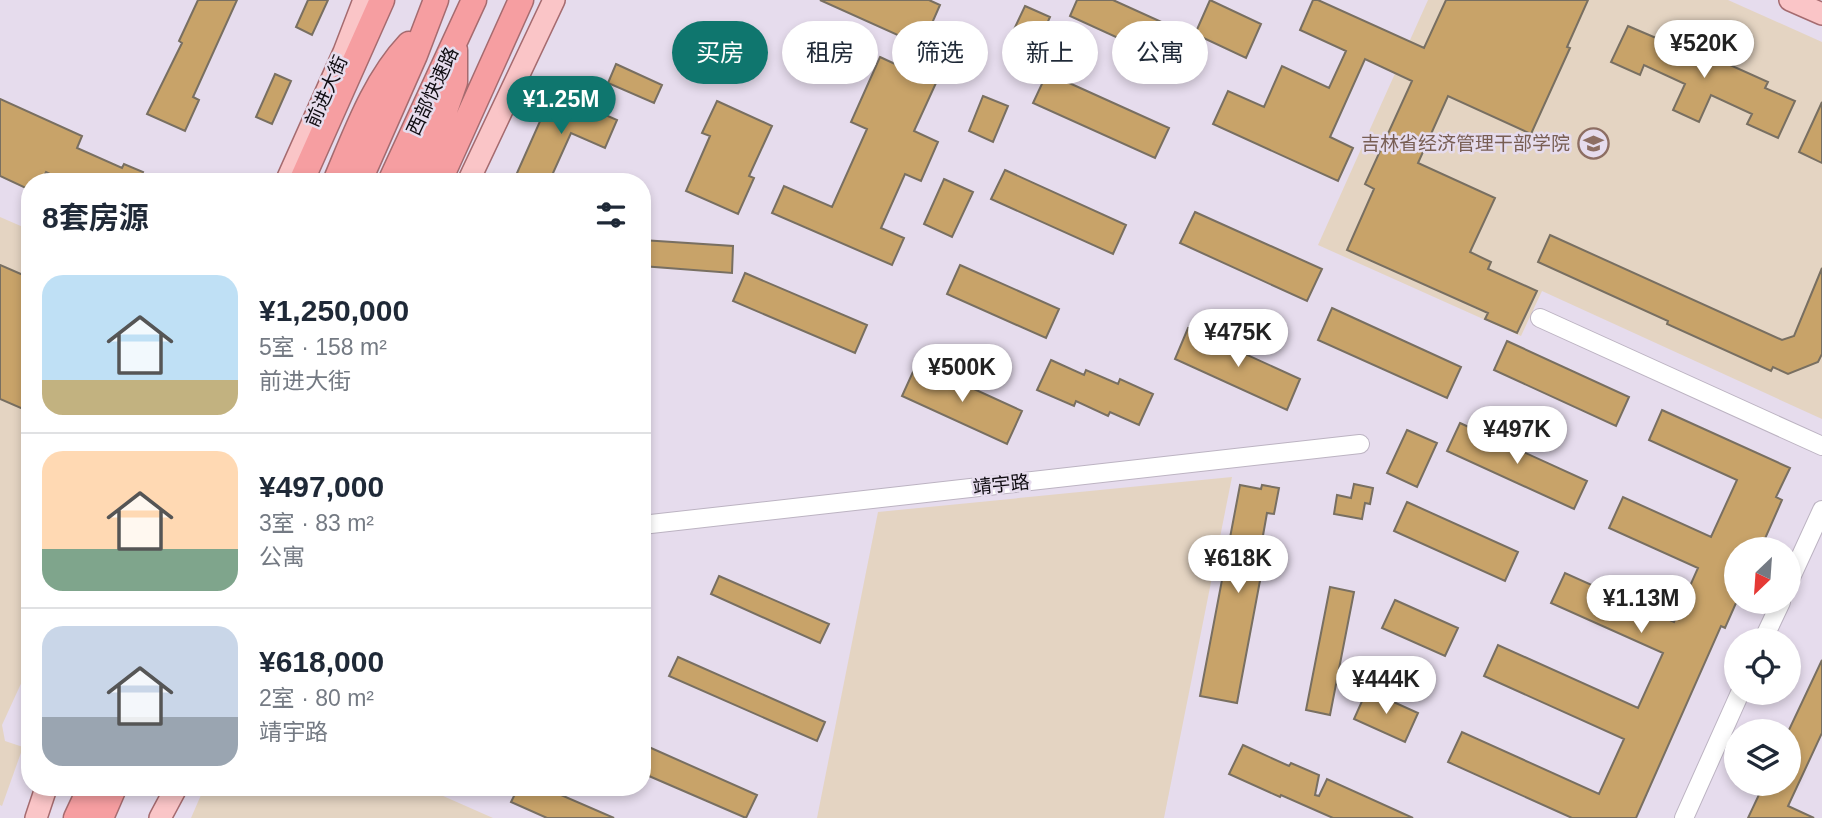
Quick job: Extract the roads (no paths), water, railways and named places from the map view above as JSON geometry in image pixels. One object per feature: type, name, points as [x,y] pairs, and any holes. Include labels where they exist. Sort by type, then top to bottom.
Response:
[{"type":"highway","points":[[305,173],[382,0]]},
{"type":"highway","name":"西部快速路","points":[[363,173],[436,0]]},
{"type":"highway","name":"西部快速路","points":[[394,173],[474,0]]},
{"type":"highway","points":[[443,173],[521,0]]},
{"type":"highway","points":[[495,60],[537,0]]},
{"type":"highway","points":[[339,173],[364,115],[397,57],[424,28]]},
{"type":"highway","points":[[419,173],[440,125],[454,82],[455,41]]},
{"type":"highway","points":[[66,818],[71,796]]},
{"type":"highway","points":[[76,818],[100,796]]},
{"type":"highway","points":[[100,818],[106,796]]},
{"type":"main road","name":"前进大街","points":[[290,173],[364,0]]},
{"type":"main road","points":[[472,173],[554,0]]},
{"type":"main road","points":[[1790,0],[1822,14]]},
{"type":"main road","points":[[36,818],[43,796]]},
{"type":"main road","points":[[160,818],[172,796]]},
{"type":"street","points":[[1540,318],[1822,446]]},
{"type":"street","name":"靖宇路","points":[[651,524],[1360,444]]},
{"type":"street","points":[[1801,556],[1822,510]]},
{"type":"street","points":[[1684,818],[1735,705]]},
{"type":"place","name":"吉林省经济管理干部学院","points":[[1593,143]]}]
